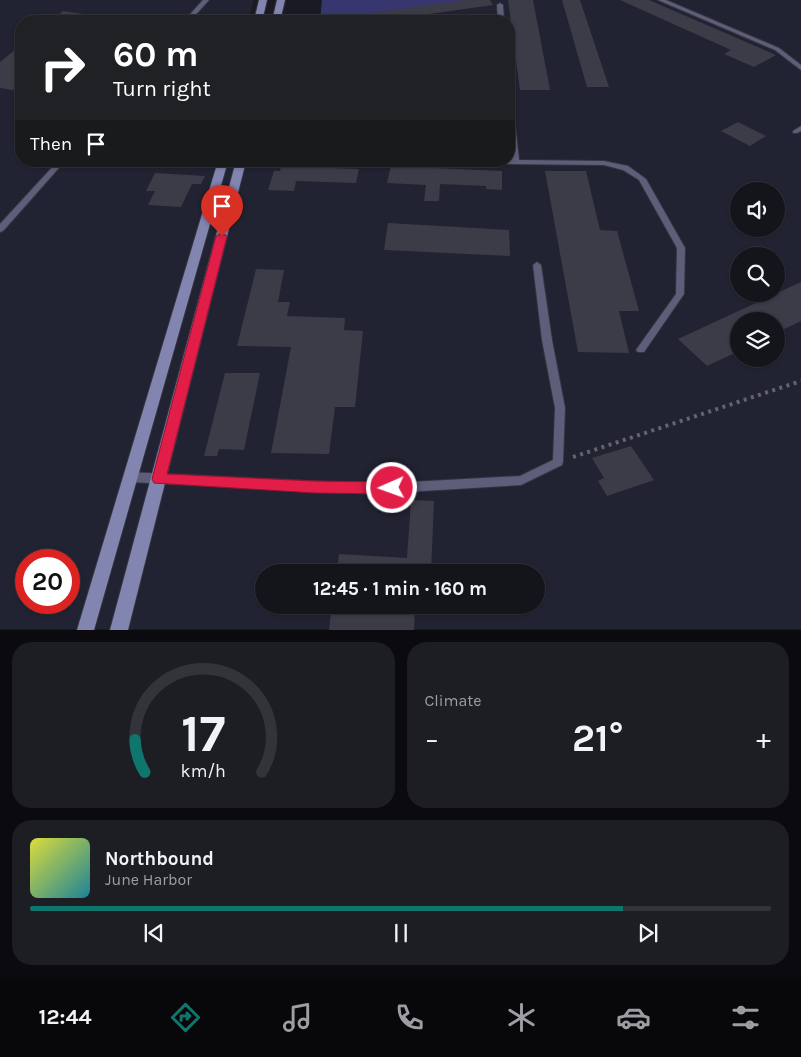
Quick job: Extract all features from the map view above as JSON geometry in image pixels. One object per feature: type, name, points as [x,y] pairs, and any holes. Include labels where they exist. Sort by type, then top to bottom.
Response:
[{"type":"street","points":[[260,15],[264,0]]},
{"type":"street","points":[[277,15],[281,0]]},
{"type":"street","points":[[84,630],[221,167]]},
{"type":"street","points":[[119,630],[239,167]]},
{"type":"lane","points":[[192,15],[206,0]]},
{"type":"lane","points":[[661,0],[777,49],[801,68]]},
{"type":"lane","points":[[500,5],[501,15]]},
{"type":"lane","points":[[515,153],[516,163],[604,163],[625,168],[642,179],[681,248],[680,294],[641,350]]},
{"type":"lane","points":[[0,229],[57,167]]},
{"type":"lane","points":[[130,477],[373,489],[521,480],[558,462],[560,408],[547,340],[537,265]]},
{"type":"path","points":[[558,462],[801,381]]},
{"type":"shaded area","points":[[0,0],[254,0],[250,15],[15,15],[15,167],[515,167],[515,15],[374,15],[481,0],[801,0],[801,629],[0,629]]},
{"type":"shaded area","points":[[322,0],[481,0],[366,15],[321,15]]},
{"type":"building","points":[[464,0],[490,0],[493,5],[422,15],[356,15]]},
{"type":"building","points":[[508,0],[533,0],[550,90],[520,90],[515,52],[515,15],[510,15]]},
{"type":"building","points":[[562,0],[580,0],[609,87],[587,87]]},
{"type":"building","points":[[620,0],[649,0],[776,55],[754,67],[724,54],[731,50]]},
{"type":"building","points":[[63,11],[90,15],[58,15]]},
{"type":"building","points":[[15,50],[15,88],[13,90],[0,88],[0,62]]},
{"type":"building","points":[[738,122],[766,136],[750,146],[721,131]]},
{"type":"building","points":[[281,167],[359,169],[356,183],[296,181],[294,191],[268,190],[274,171],[280,171]]},
{"type":"building","points":[[391,167],[502,171],[502,190],[486,189],[486,186],[440,184],[439,201],[424,201],[426,185],[387,183]]},
{"type":"building","points":[[545,171],[586,171],[600,230],[617,231],[639,311],[619,311],[629,353],[578,352]]},
{"type":"building","points":[[155,173],[205,176],[201,184],[192,184],[181,207],[148,205],[155,191],[146,191]]},
{"type":"building","points":[[388,223],[509,230],[510,256],[384,250]]},
{"type":"building","points":[[256,269],[284,270],[278,302],[290,302],[287,316],[345,318],[344,330],[363,331],[355,407],[335,407],[329,454],[271,453],[291,347],[237,346]]},
{"type":"building","points":[[801,282],[801,321],[785,329],[785,312],[736,312],[758,302],[785,302],[785,289]]},
{"type":"building","points":[[730,315],[730,355],[707,366],[678,339]]},
{"type":"building","points":[[225,373],[260,373],[244,450],[219,449],[217,456],[204,456]]},
{"type":"building","points":[[631,446],[654,480],[607,496],[598,481],[604,478],[592,458]]},
{"type":"building","points":[[411,500],[434,501],[431,564],[338,564],[339,554],[407,558]]},
{"type":"building","points":[[331,614],[415,614],[414,630],[329,630]]},
{"type":"route","points":[[222,236],[158,479],[234,484],[392,488]]}]
